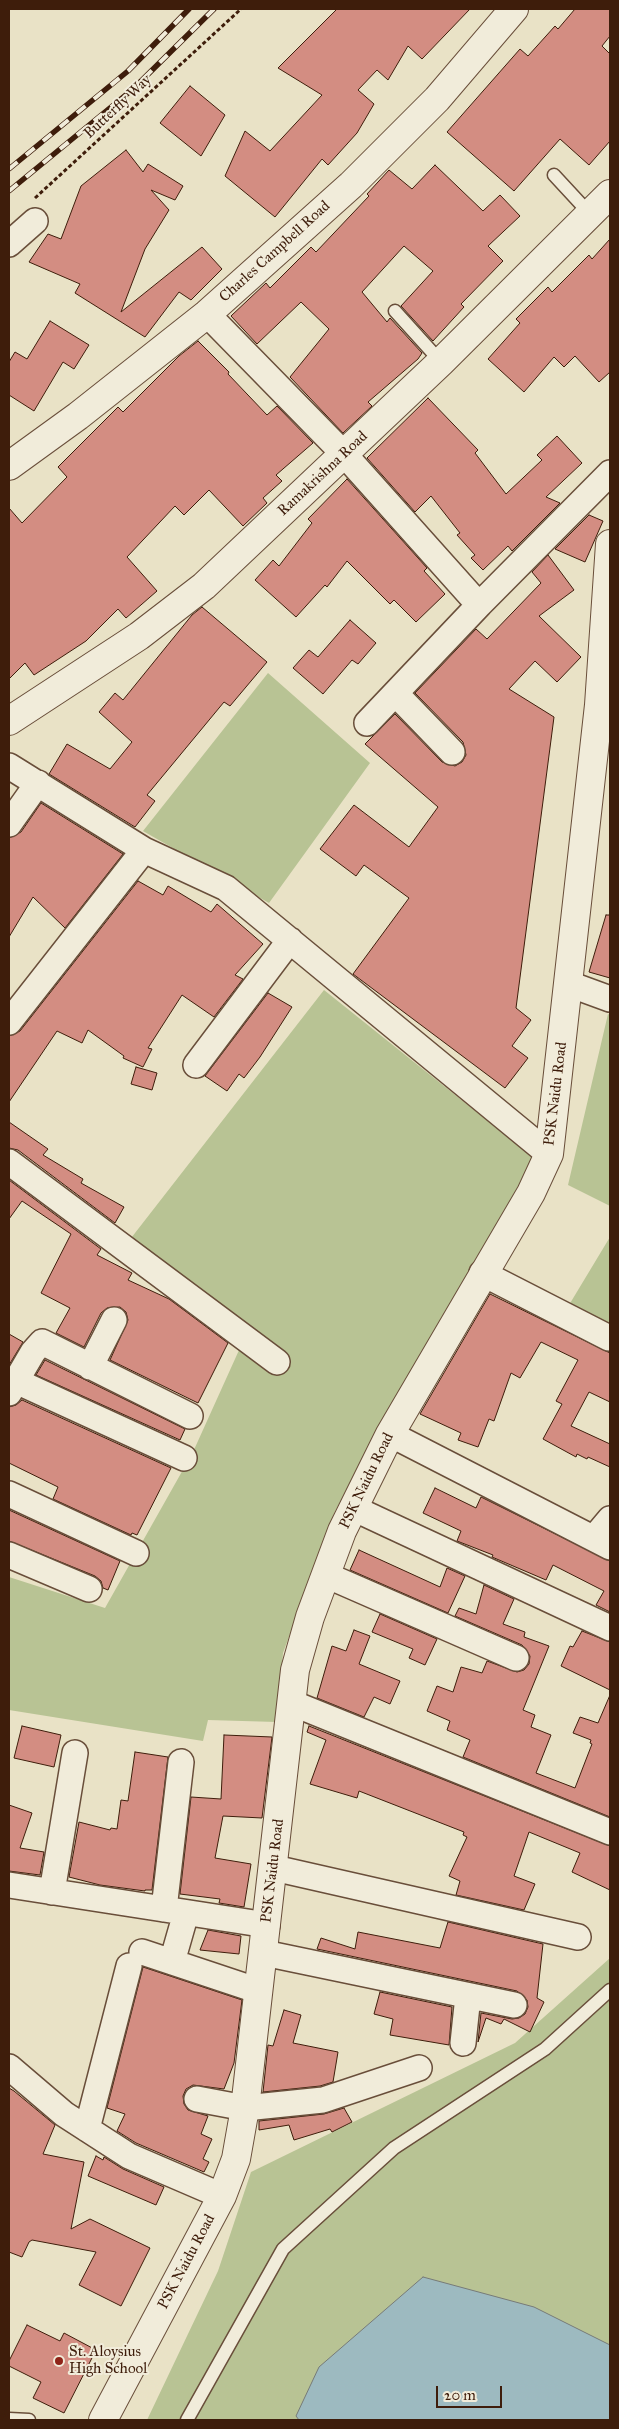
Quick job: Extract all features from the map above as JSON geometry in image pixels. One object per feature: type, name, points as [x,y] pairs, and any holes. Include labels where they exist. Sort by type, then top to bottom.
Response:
[{"type":"street","name":"Charles Campbell Road","points":[[9,466],[78,416],[207,314],[376,162],[437,98],[514,9]]},
{"type":"street","name":"Ramakrishna Road","points":[[9,721],[126,645],[175,610],[441,362],[610,194]]},
{"type":"street","points":[[9,244],[33,211]]},
{"type":"street","points":[[207,314],[344,454],[479,606]]},
{"type":"street","points":[[367,724],[479,606],[610,473]]},
{"type":"street","name":"PSK Naidu Road","points":[[103,2420],[222,2196],[236,2159],[245,2108],[264,1953],[298,1653],[353,1508],[390,1434],[482,1273],[539,1179],[549,1154],[605,707],[610,544]]},
{"type":"street","points":[[396,694],[452,752]]},
{"type":"street","points":[[9,766],[144,850],[226,888],[549,1154]]},
{"type":"street","points":[[9,824],[38,783]]},
{"type":"street","points":[[9,1022],[144,850]]},
{"type":"street","points":[[196,1064],[290,940]]},
{"type":"street","points":[[569,984],[610,999]]},
{"type":"street","points":[[9,1162],[277,1362]]},
{"type":"street","points":[[482,1273],[609,1338]]},
{"type":"street","points":[[90,1367],[114,1320]]},
{"type":"street","points":[[184,1458],[12,1387],[33,1352],[42,1342],[190,1416]]},
{"type":"street","points":[[390,1434],[602,1542],[610,1519]]},
{"type":"street","points":[[9,1494],[136,1553]]},
{"type":"street","points":[[353,1508],[610,1628]]},
{"type":"street","points":[[9,1556],[89,1589]]},
{"type":"street","points":[[326,1575],[516,1658]]},
{"type":"street","points":[[292,1703],[610,1832]]},
{"type":"street","points":[[52,1892],[75,1753]]},
{"type":"street","points":[[172,1962],[181,1762]]},
{"type":"street","points":[[274,1868],[578,1938]]},
{"type":"street","points":[[9,1885],[267,1925]]},
{"type":"street","points":[[264,1953],[514,2005]]},
{"type":"street","points":[[87,2129],[136,1959],[172,1962],[259,1991]]},
{"type":"street","points":[[462,2043],[468,1996]]},
{"type":"street","points":[[9,2067],[64,2114],[129,2156],[222,2196]]},
{"type":"street","points":[[197,2099],[245,2108],[323,2100],[419,2068]]},
{"type":"lane","points":[[554,175],[591,215]]},
{"type":"lane","points":[[395,311],[441,362]]},
{"type":"lane","points":[[187,2420],[283,2249],[394,2148],[545,2049],[610,1990]]},
{"type":"lane","points":[[9,2419],[29,2420]]},
{"type":"path","name":"Butterfly Way","points":[[33,211],[241,9]]},
{"type":"green space","points":[[268,673],[370,763],[269,903],[143,831]]},
{"type":"green space","points":[[324,990],[534,1158],[335,1511],[283,1653],[277,1722],[208,1720],[203,1741],[9,1710],[9,1577],[105,1608],[193,1452],[249,1328],[128,1242]]},
{"type":"green space","points":[[608,1014],[610,1015],[610,1206],[568,1185]]},
{"type":"green space","points":[[610,1237],[610,1327],[569,1305]]},
{"type":"green space","points":[[610,1958],[610,2420],[147,2420],[218,2271],[251,2172],[515,2043]]},
{"type":"water","points":[[423,2277],[534,2307],[610,2345],[610,2420],[299,2420],[296,2416],[319,2367]]},
{"type":"building","points":[[337,9],[470,9],[422,59],[408,46],[388,80],[377,70],[358,90],[374,104],[357,133],[328,165],[322,159],[275,217],[225,176],[245,131],[270,151],[322,95],[278,68]]},
{"type":"building","points":[[575,9],[610,9],[610,36],[602,46],[610,54],[610,141],[589,165],[560,139],[514,191],[447,132],[520,49],[528,56],[555,26],[558,29]]},
{"type":"building","points":[[190,86],[225,115],[201,156],[160,123]]},
{"type":"building","points":[[126,150],[143,172],[148,164],[183,186],[175,200],[151,190],[169,210],[145,249],[121,312],[202,247],[222,269],[191,300],[179,292],[145,337],[75,293],[80,284],[29,262],[48,234],[61,239],[81,186]]},
{"type":"building","points":[[435,165],[483,211],[500,195],[520,216],[488,246],[503,261],[461,304],[464,307],[433,341],[401,306],[433,271],[404,246],[362,292],[387,322],[390,318],[422,353],[418,359],[368,402],[372,406],[343,433],[290,377],[329,329],[301,302],[257,344],[231,316],[266,283],[270,288],[311,247],[316,252],[369,196],[367,194],[389,170],[412,189]]},
{"type":"building","points":[[610,239],[610,372],[599,382],[575,356],[564,367],[554,357],[524,392],[488,359],[520,323],[516,319],[548,287],[552,292],[589,255],[592,259]]},
{"type":"building","points":[[50,321],[89,345],[74,369],[63,362],[34,411],[9,395],[9,362],[15,352],[27,359]]},
{"type":"building","points":[[198,341],[229,372],[228,374],[267,415],[277,406],[313,443],[276,475],[282,481],[263,498],[267,503],[243,526],[209,490],[184,515],[175,506],[127,557],[157,591],[126,618],[118,609],[86,641],[34,675],[25,663],[9,679],[9,508],[22,523],[67,477],[58,467],[118,407],[123,412],[179,356]]},
{"type":"building","points":[[428,398],[478,450],[475,453],[506,494],[542,460],[537,455],[557,436],[582,463],[546,497],[560,503],[512,551],[508,546],[483,570],[471,558],[475,555],[457,535],[460,533],[431,496],[415,512],[367,458]]},
{"type":"building","points":[[347,479],[427,568],[424,571],[445,594],[416,622],[394,600],[390,604],[347,561],[327,587],[325,585],[296,617],[255,580],[273,560],[279,566],[312,523],[308,519]]},
{"type":"building","points":[[589,515],[603,521],[585,562],[555,549]]},
{"type":"building","points":[[548,555],[574,590],[539,616],[581,657],[557,682],[535,661],[509,689],[554,717],[516,1008],[531,1020],[512,1046],[528,1058],[505,1088],[353,974],[409,898],[364,865],[356,876],[320,849],[354,805],[409,847],[438,807],[365,744],[395,714],[442,762],[455,766],[462,762],[466,755],[463,742],[415,693],[476,629],[487,639],[541,583],[532,572]]},
{"type":"building","points":[[202,607],[267,662],[230,706],[224,702],[147,795],[155,801],[135,827],[49,774],[67,744],[110,769],[132,742],[99,712],[115,693],[123,700],[192,615]]},
{"type":"building","points":[[350,620],[376,643],[358,664],[352,660],[323,694],[293,668],[309,650],[318,657]]},
{"type":"building","points":[[41,803],[123,854],[65,928],[33,897],[9,937],[9,838],[21,832]]},
{"type":"building","points":[[138,881],[163,895],[168,886],[211,912],[217,904],[263,944],[235,975],[243,979],[214,1017],[182,995],[148,1048],[152,1049],[143,1067],[123,1058],[124,1056],[88,1030],[82,1043],[57,1031],[9,1102],[9,1036],[20,1031]]},
{"type":"building","points":[[606,915],[610,915],[610,978],[589,972]]},
{"type":"building","points":[[268,993],[292,1007],[244,1078],[239,1074],[227,1091],[205,1076]]},
{"type":"building","points":[[136,1067],[157,1073],[152,1090],[131,1084]]},
{"type":"building","points":[[9,1122],[48,1149],[43,1155],[83,1179],[81,1183],[124,1207],[115,1223],[18,1150],[9,1148]]},
{"type":"building","points":[[9,1180],[101,1249],[97,1255],[132,1273],[128,1280],[169,1299],[228,1343],[198,1403],[110,1360],[128,1320],[126,1312],[120,1307],[107,1308],[101,1313],[84,1347],[56,1333],[70,1308],[41,1293],[71,1234],[22,1201],[9,1219]]},
{"type":"building","points":[[490,1294],[610,1353],[610,1402],[589,1392],[571,1426],[610,1444],[610,1467],[588,1457],[587,1459],[577,1454],[576,1457],[543,1439],[562,1404],[556,1401],[578,1360],[541,1342],[520,1378],[511,1373],[494,1421],[489,1419],[478,1447],[458,1440],[461,1433],[420,1414]]},
{"type":"building","points":[[9,1334],[23,1342],[9,1365]]},
{"type":"building","points":[[45,1360],[185,1429],[180,1440],[36,1375]]},
{"type":"building","points":[[22,1400],[171,1468],[137,1535],[132,1533],[131,1535],[53,1499],[58,1487],[9,1463],[9,1407],[16,1405]]},
{"type":"building","points":[[435,1488],[476,1508],[481,1497],[610,1561],[610,1612],[596,1605],[604,1591],[553,1565],[546,1580],[492,1557],[493,1555],[457,1541],[461,1531],[423,1513]]},
{"type":"building","points":[[9,1510],[120,1561],[108,1590],[103,1588],[101,1581],[95,1576],[9,1541]]},
{"type":"building","points":[[359,1550],[440,1587],[447,1568],[465,1576],[448,1613],[350,1570]]},
{"type":"building","points":[[484,1585],[514,1599],[503,1624],[525,1632],[524,1637],[549,1646],[523,1710],[535,1715],[531,1727],[551,1735],[536,1773],[575,1788],[592,1744],[590,1743],[591,1740],[573,1733],[580,1717],[598,1723],[610,1695],[610,1817],[463,1757],[470,1740],[447,1730],[450,1721],[427,1711],[437,1686],[453,1692],[461,1667],[482,1673],[487,1661],[517,1672],[524,1670],[529,1664],[530,1656],[522,1645],[455,1616],[459,1608],[476,1614]]},
{"type":"building","points":[[380,1614],[437,1639],[425,1665],[409,1658],[413,1649],[372,1632]]},
{"type":"building","points":[[354,1630],[370,1636],[359,1664],[400,1681],[390,1704],[374,1697],[364,1717],[317,1698],[332,1646],[346,1651]]},
{"type":"building","points":[[582,1631],[610,1642],[610,1690],[561,1666],[570,1646],[573,1647]]},
{"type":"building","points":[[22,1726],[61,1735],[54,1767],[14,1758]]},
{"type":"building","points":[[309,1726],[610,1846],[610,1890],[572,1872],[580,1853],[529,1832],[514,1876],[535,1884],[524,1910],[456,1895],[460,1881],[449,1876],[467,1837],[463,1835],[464,1832],[359,1791],[357,1798],[310,1784],[326,1740],[307,1732]]},
{"type":"building","points":[[224,1735],[272,1737],[262,1818],[223,1816],[215,1858],[251,1864],[244,1907],[219,1903],[220,1899],[180,1894],[191,1797],[221,1799]]},
{"type":"building","points":[[135,1752],[168,1757],[152,1890],[145,1891],[100,1885],[69,1877],[79,1822],[110,1830],[111,1828],[117,1829],[121,1800],[128,1801]]},
{"type":"building","points":[[9,1805],[32,1813],[20,1848],[44,1852],[40,1875],[9,1871]]},
{"type":"building","points":[[448,1922],[543,1944],[537,1998],[544,2002],[530,2032],[504,2019],[501,2024],[486,2018],[478,2042],[481,2013],[512,2019],[519,2018],[525,2014],[528,2007],[527,2000],[517,1991],[317,1949],[321,1938],[355,1949],[358,1932],[440,1948]]},
{"type":"building","points":[[208,1930],[241,1936],[239,1954],[200,1950]]},
{"type":"building","points":[[143,1967],[242,2000],[234,2063],[224,2089],[193,2085],[186,2089],[183,2096],[184,2104],[188,2110],[208,2116],[201,2134],[212,2139],[203,2159],[209,2162],[204,2172],[136,2143],[117,2131],[125,2114],[107,2108]]},
{"type":"building","points":[[380,1992],[452,2007],[449,2045],[390,2035],[393,2019],[374,2014]]},
{"type":"building","points":[[284,2010],[301,2015],[293,2043],[338,2052],[333,2082],[320,2086],[263,2092],[268,2045],[273,2046]]},
{"type":"building","points":[[9,2088],[55,2125],[43,2154],[84,2162],[71,2229],[90,2219],[150,2248],[121,2306],[79,2285],[96,2252],[32,2240],[29,2242],[22,2257],[9,2252]]},
{"type":"building","points":[[344,2108],[352,2122],[332,2132],[330,2129],[294,2140],[289,2125],[259,2130],[259,2121],[324,2114]]},
{"type":"building","points":[[96,2156],[103,2160],[104,2157],[123,2169],[164,2187],[156,2205],[88,2176]]},
{"type":"building","points":[[27,2325],[60,2341],[64,2333],[96,2350],[64,2413],[33,2398],[41,2382],[9,2366],[9,2361]]},
{"type":"railway","points":[[9,169],[128,71],[189,9]]},
{"type":"railway","points":[[9,191],[133,89],[214,9]]},
{"type":"place","name":"St. Aloysius High School","points":[[59,2361]]}]
